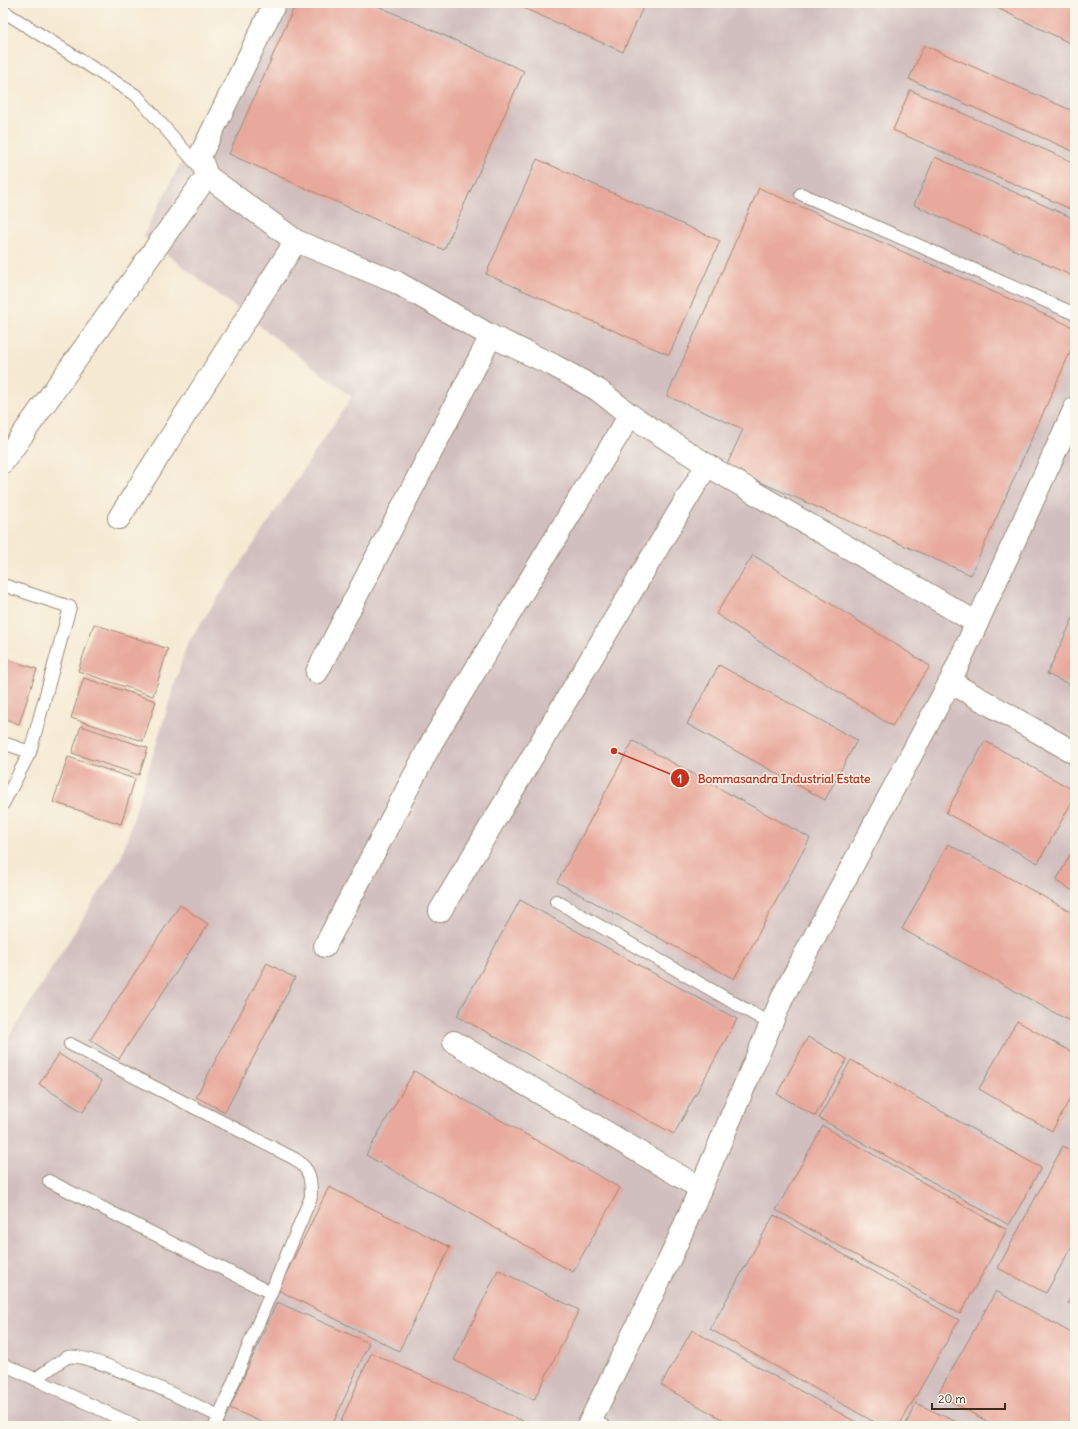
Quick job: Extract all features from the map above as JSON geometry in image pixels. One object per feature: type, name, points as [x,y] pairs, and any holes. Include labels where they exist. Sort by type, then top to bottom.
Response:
[{"type":"street","points":[[275,3],[200,156],[207,176],[296,241],[396,282],[492,336],[554,365],[598,390],[630,415],[706,465],[977,623]]},
{"type":"street","points":[[3,462],[207,176]]},
{"type":"street","points":[[119,518],[296,241]]},
{"type":"street","points":[[317,672],[492,336]]},
{"type":"street","points":[[594,1424],[674,1250],[783,996],[950,682],[1075,408]]},
{"type":"street","points":[[325,946],[433,740],[630,415]]},
{"type":"street","points":[[440,911],[706,465]]},
{"type":"street","points":[[950,682],[1075,753]]},
{"type":"street","points":[[454,1042],[700,1188]]},
{"type":"lane","points":[[3,11],[137,96],[207,176]]},
{"type":"lane","points":[[801,194],[1075,314]]},
{"type":"lane","points":[[3,585],[70,607],[30,752],[3,804]]},
{"type":"lane","points":[[3,743],[30,752]]},
{"type":"lane","points":[[556,901],[771,1024]]},
{"type":"lane","points":[[35,1379],[68,1357],[87,1358],[113,1367],[217,1421],[311,1197],[310,1181],[306,1168],[295,1159],[70,1044]]},
{"type":"lane","points":[[49,1181],[271,1293]]},
{"type":"lane","points":[[3,1364],[136,1426]]},
{"type":"shaded area","points":[[263,3],[1075,3],[1075,1426],[3,1426],[3,1046],[121,858],[187,644],[352,397],[143,236]]},
{"type":"building","points":[[296,3],[371,3],[524,71],[444,250],[229,154]]},
{"type":"building","points":[[512,3],[645,3],[623,52]]},
{"type":"building","points":[[987,3],[1075,3],[1075,44],[1074,45]]},
{"type":"building","points":[[924,45],[1075,112],[1075,152],[909,79]]},
{"type":"building","points":[[910,90],[1075,163],[1075,211],[893,130]]},
{"type":"building","points":[[935,157],[1075,219],[1075,277],[914,205]]},
{"type":"building","points":[[537,159],[720,241],[669,355],[486,274]]},
{"type":"building","points":[[759,188],[1075,328],[1075,341],[971,575],[726,467],[743,429],[667,396]]},
{"type":"building","points":[[753,555],[930,666],[892,726],[716,614]]},
{"type":"building","points":[[1075,614],[1075,687],[1047,674]]},
{"type":"building","points":[[94,624],[168,649],[153,696],[78,671]]},
{"type":"building","points":[[3,658],[37,669],[19,724],[3,718]]},
{"type":"building","points":[[719,665],[857,740],[825,800],[687,724]]},
{"type":"building","points":[[84,678],[156,701],[143,741],[71,718]]},
{"type":"building","points":[[81,726],[148,748],[139,775],[72,753]]},
{"type":"building","points":[[633,741],[810,838],[734,979],[557,882]]},
{"type":"building","points":[[985,741],[1075,791],[1075,796],[1038,863],[946,813]]},
{"type":"building","points":[[68,757],[135,779],[121,824],[53,802]]},
{"type":"building","points":[[948,844],[1075,914],[1075,1024],[902,929]]},
{"type":"building","points":[[1075,846],[1075,892],[1056,881]]},
{"type":"building","points":[[520,900],[737,1019],[674,1134],[457,1016]]},
{"type":"building","points":[[180,905],[208,924],[119,1059],[90,1040]]},
{"type":"building","points":[[267,963],[295,978],[225,1112],[196,1097]]},
{"type":"building","points":[[1017,1021],[1075,1054],[1075,1090],[1052,1131],[979,1089]]},
{"type":"building","points":[[808,1037],[847,1059],[815,1116],[777,1094]]},
{"type":"building","points":[[59,1054],[102,1081],[83,1112],[39,1084]]},
{"type":"building","points":[[851,1060],[1041,1168],[1009,1225],[819,1118]]},
{"type":"building","points":[[414,1071],[620,1188],[573,1272],[366,1155]]},
{"type":"building","points":[[823,1126],[1007,1230],[960,1314],[776,1210]]},
{"type":"building","points":[[1063,1146],[1075,1153],[1075,1240],[1046,1293],[998,1268]]},
{"type":"building","points":[[329,1187],[450,1247],[399,1351],[278,1290]]},
{"type":"building","points":[[774,1215],[959,1320],[899,1426],[881,1426],[710,1329]]},
{"type":"building","points":[[498,1270],[579,1310],[534,1400],[454,1360]]},
{"type":"building","points":[[1075,1289],[1075,1307],[1068,1303]]},
{"type":"building","points":[[996,1291],[1075,1335],[1075,1426],[995,1426],[938,1394]]},
{"type":"building","points":[[277,1302],[369,1343],[332,1426],[270,1426],[230,1408]]},
{"type":"building","points":[[692,1330],[863,1426],[734,1426],[661,1385]]},
{"type":"building","points":[[371,1353],[534,1426],[339,1426]]},
{"type":"building","points":[[916,1403],[965,1426],[905,1426]]},
{"type":"place","name":"Bommasandra Industrial Estate","points":[[614,751]]}]
